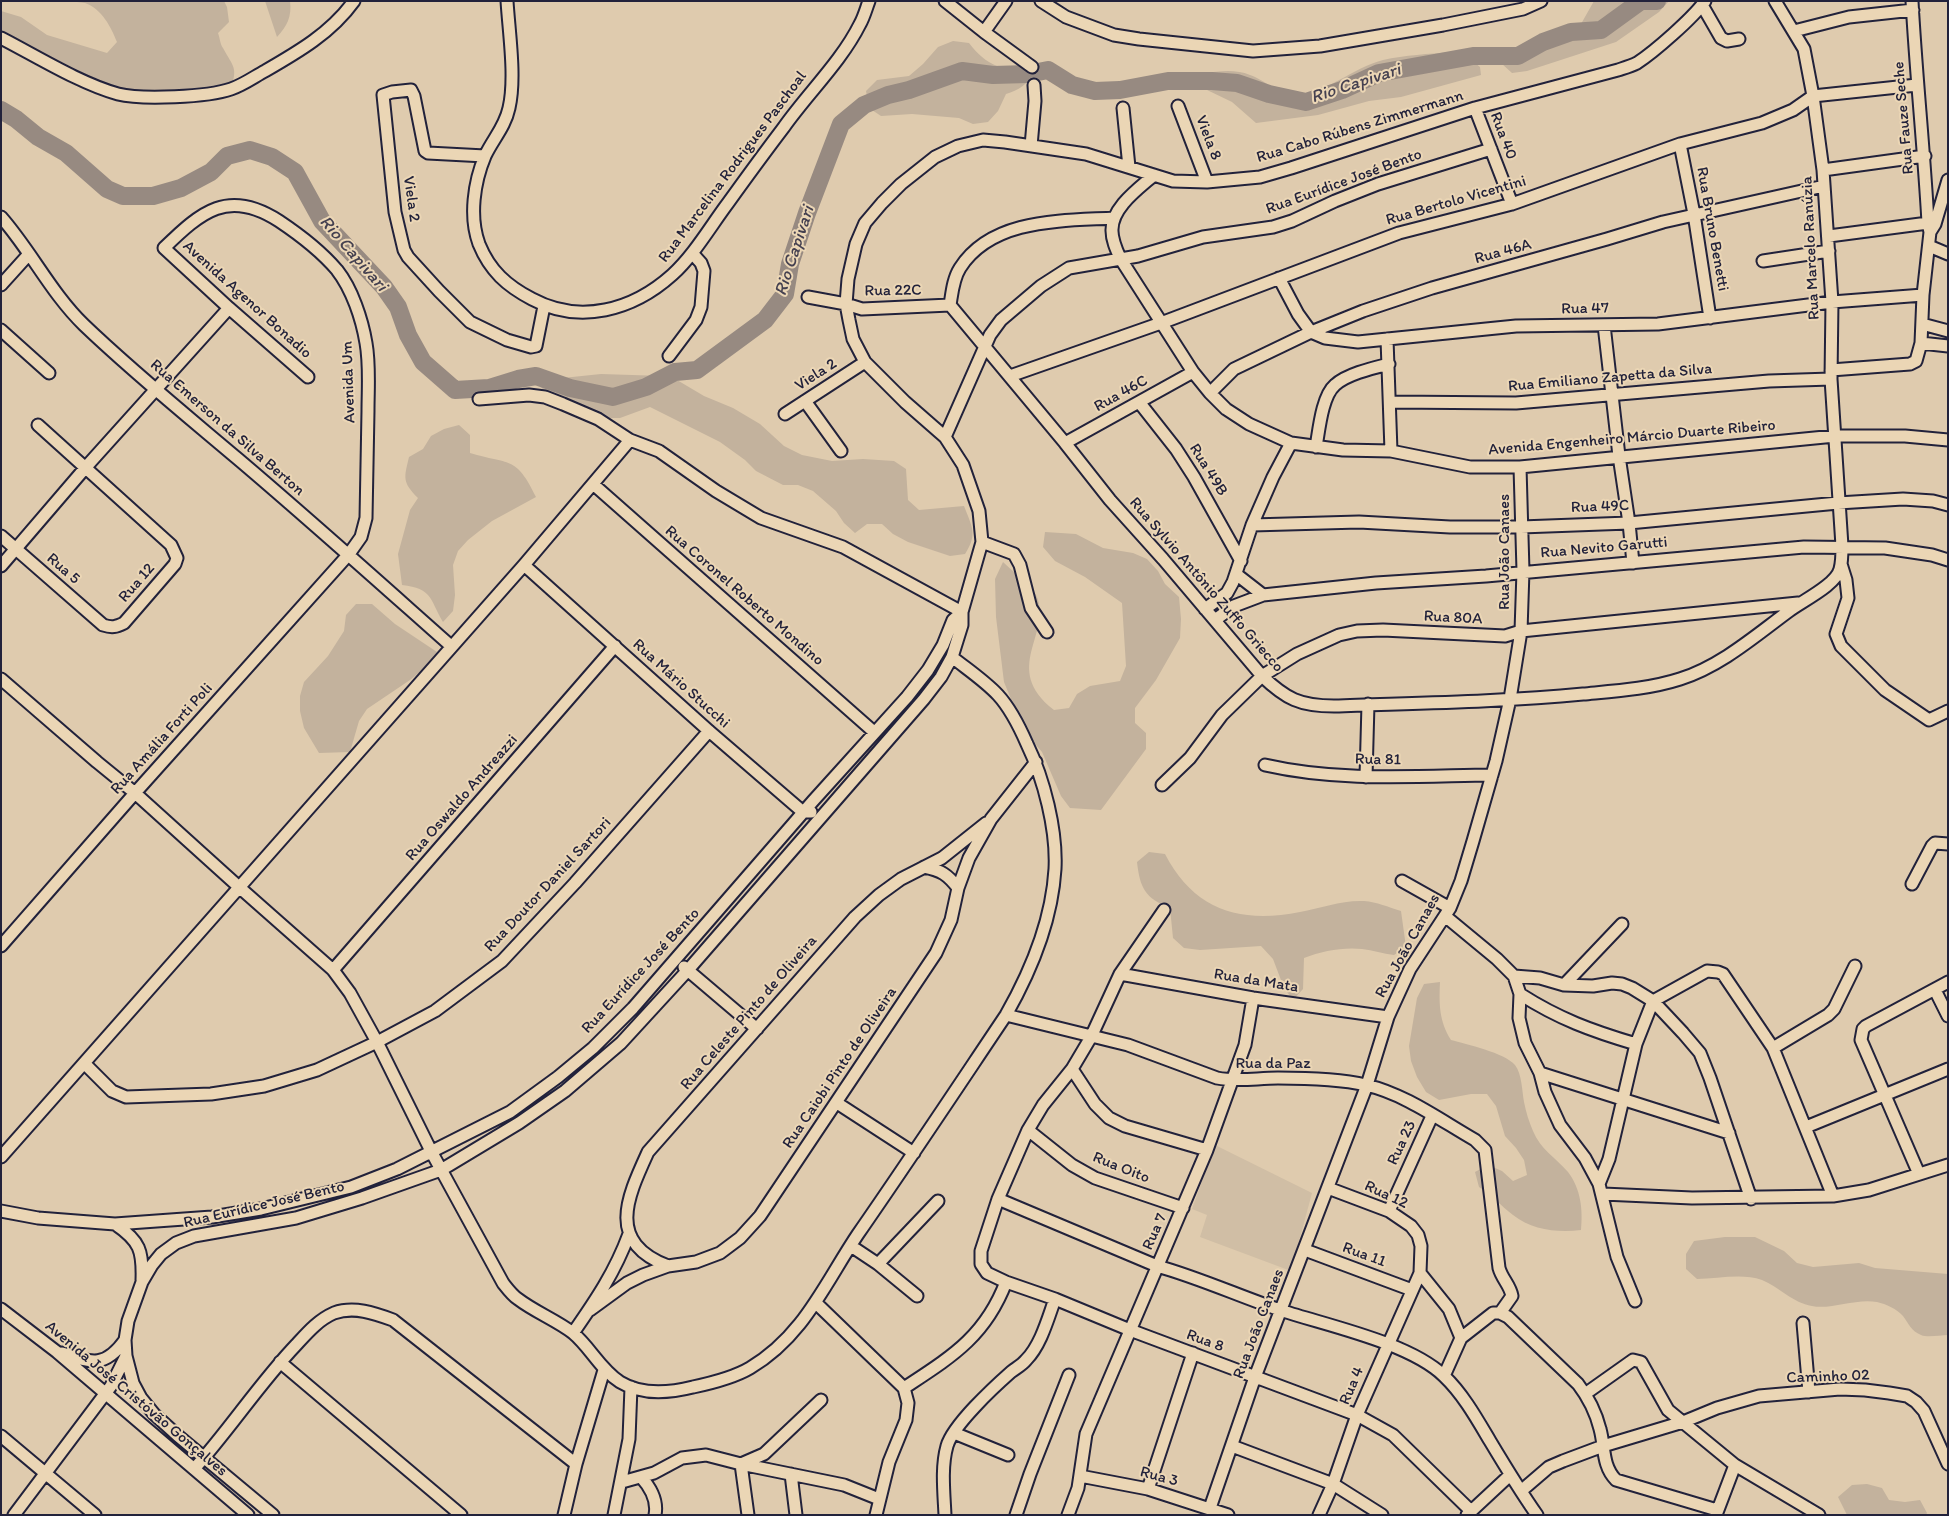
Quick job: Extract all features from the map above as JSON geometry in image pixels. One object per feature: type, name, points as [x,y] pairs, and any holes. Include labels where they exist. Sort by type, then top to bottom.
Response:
[{"type":"street","points":[[1,38],[98,88],[141,96],[193,96],[231,89],[282,61],[317,39],[343,16],[354,1]]},
{"type":"street","name":"Rua Marcelina Rodrigues Paschoal","points":[[507,1],[511,88],[509,107],[504,126],[486,156],[477,184],[474,206],[474,229],[479,245],[492,270],[516,291],[544,306],[579,313],[605,311],[625,304],[672,275],[692,253],[788,121],[840,56],[860,24],[869,1]]},
{"type":"street","points":[[945,1],[1032,67]]},
{"type":"street","points":[[984,32],[1006,1]]},
{"type":"street","points":[[1045,2],[1066,17],[1114,35],[1253,51],[1320,46],[1522,8],[1541,1]]},
{"type":"street","name":"Rua Marcelo Ranúzia","points":[[1775,1],[1804,49],[1813,96],[1823,170],[1830,252],[1832,302],[1831,374],[1838,503]]},
{"type":"street","points":[[1704,3],[1721,38],[1726,41],[1739,39]]},
{"type":"street","name":"Rua Cabo Rúbens Zimmermann","points":[[945,437],[905,402],[865,362],[853,339],[846,304],[852,257],[866,223],[882,203],[922,166],[935,157],[971,142],[991,140],[1086,154],[1173,181],[1207,182],[1260,177],[1475,108],[1618,70],[1636,63],[1679,28],[1704,3]]},
{"type":"street","points":[[1794,31],[1849,17],[1913,5]]},
{"type":"street","name":"Rua Fauze Seche","points":[[1913,5],[1917,85],[1931,226]]},
{"type":"street","name":"Rua Bertolo Vicentini","points":[[1010,376],[1161,323],[1399,233],[1512,204],[1680,144],[1762,123],[1792,110],[1813,96],[1917,85]]},
{"type":"street","points":[[1030,146],[1035,101],[1034,86]]},
{"type":"street","name":"Viela 2","points":[[486,156],[428,153],[424,151],[414,96],[411,90],[383,95],[395,212],[400,238],[408,257],[438,291],[470,322],[507,340],[532,347],[536,346],[544,306]]},
{"type":"street","name":"Viela 8","points":[[1178,106],[1207,182]]},
{"type":"street","points":[[1123,108],[1129,167]]},
{"type":"street","name":"Rua 40","points":[[1475,108],[1512,204]]},
{"type":"street","name":"Rua Bruno Benetti","points":[[1680,144],[1694,214],[1710,318]]},
{"type":"street","name":"Rua Eurídice José Bento","points":[[125,1340],[128,1321],[142,1282],[161,1254],[176,1243],[194,1236],[296,1218],[362,1198],[441,1170],[519,1123],[566,1091],[622,1043],[924,699],[941,677],[952,657],[962,625],[962,612],[982,542],[979,511],[975,496],[963,466],[945,437],[990,334],[1001,320],[1058,274],[1081,264],[1138,256],[1203,237],[1273,227],[1292,221],[1378,184],[1491,149]]},
{"type":"street","points":[[1823,170],[1925,156]]},
{"type":"street","points":[[950,305],[953,285],[960,269],[972,254],[989,241],[1006,232],[1048,222],[1114,218],[1131,195],[1154,175]]},
{"type":"street","points":[[1926,188],[1946,185],[1931,226],[1923,295],[1921,343],[1948,346]]},
{"type":"street","name":"Rua 46A","points":[[1210,393],[1234,369],[1311,332],[1363,311],[1432,288],[1694,214],[1824,186]]},
{"type":"street","name":"Avenida Um","points":[[164,248],[187,226],[206,212],[224,205],[246,207],[271,216],[308,240],[338,271],[354,300],[366,343],[368,382],[366,518],[361,537],[349,554]]},
{"type":"street","name":"Rua Emerson da Silva Berton","points":[[1,217],[30,254],[62,301],[83,324],[157,390],[349,554],[451,646]]},
{"type":"street","name":"Avenida Engenheiro Márcio Duarte Ribeiro","points":[[1114,218],[1112,233],[1120,258],[1192,372],[1226,409],[1249,424],[1291,443],[1343,450],[1391,451],[1470,467],[1520,467],[1835,436],[1905,436],[1948,440]]},
{"type":"street","points":[[1829,236],[1931,226]]},
{"type":"street","points":[[1929,246],[1948,254]]},
{"type":"street","name":"Avenida Agenor Bonadio","points":[[164,248],[229,308],[308,376]]},
{"type":"street","points":[[1763,261],[1830,252]]},
{"type":"street","points":[[669,356],[696,320],[700,307],[704,271],[701,263],[692,253]]},
{"type":"street","points":[[1,284],[30,254]]},
{"type":"street","points":[[1279,278],[1298,314],[1311,332]]},
{"type":"street","name":"Rua 47","points":[[1311,332],[1325,338],[1358,342],[1516,326],[1658,324],[1832,302],[1923,295]]},
{"type":"street","name":"Rua 22C","points":[[808,297],[862,309],[950,305]]},
{"type":"street","name":"Rua Sylvio Antônio Zuffo Griecco","points":[[950,305],[1110,500],[1262,676],[1279,692],[1301,703],[1314,706],[1510,699],[1613,691],[1659,685],[1681,679],[1705,669],[1734,652],[1837,576],[1841,564]]},
{"type":"street","points":[[1,566],[86,467],[229,308]]},
{"type":"street","points":[[1922,324],[1948,331]]},
{"type":"street","points":[[1604,325],[1633,563]]},
{"type":"street","points":[[1,330],[49,373]]},
{"type":"street","points":[[1387,339],[1391,451]]},
{"type":"street","name":"Rua Emiliano Zapetta da Silva","points":[[1390,402],[1516,403],[1769,381],[1831,374],[1866,366],[1910,364],[1916,361],[1921,343]]},
{"type":"street","name":"Viela 2","points":[[785,414],[865,362]]},
{"type":"street","points":[[1316,447],[1327,395],[1334,386],[1342,380],[1369,369],[1388,364]]},
{"type":"street","name":"Rua 46C","points":[[1065,444],[1192,372]]},
{"type":"street","points":[[479,399],[529,395],[545,397],[598,419],[630,440],[659,451],[716,491],[761,518],[843,547],[962,612]]},
{"type":"street","points":[[805,401],[841,451]]},
{"type":"street","name":"Rua 49B","points":[[1139,402],[1176,449],[1194,477],[1241,561]]},
{"type":"street","points":[[38,425],[86,467]]},
{"type":"street","points":[[1,1157],[524,565],[630,440]]},
{"type":"street","points":[[1205,609],[1227,593],[1241,561],[1252,524],[1291,443]]},
{"type":"street","name":"Rua 12","points":[[86,467],[171,545],[177,558],[175,564],[124,622],[116,627],[103,626]]},
{"type":"street","name":"Rua João Canaes","points":[[1210,1508],[1255,1377],[1367,1085],[1388,1017],[1410,969],[1447,912],[1461,881],[1492,775],[1510,699],[1521,630],[1523,572],[1520,467]]},
{"type":"street","name":"Rua Coronel Roberto Mondino","points":[[593,484],[874,732]]},
{"type":"street","name":"Rua 49C","points":[[1252,524],[1359,522],[1521,527],[1629,523],[1838,503],[1903,500],[1933,501],[1948,505]]},
{"type":"street","points":[[1838,503],[1842,546],[1841,564],[1846,580],[1848,598],[1836,634],[1842,646],[1885,690],[1929,720],[1948,711]]},
{"type":"street","name":"Rua 5","points":[[1,536],[103,626]]},
{"type":"street","points":[[982,542],[1014,554],[1020,565],[1031,608],[1047,632]]},
{"type":"street","name":"Rua Nevito Garutti","points":[[1215,620],[1234,606],[1263,595],[1376,582],[1486,576],[1794,548],[1842,546],[1884,548],[1932,555],[1948,560]]},
{"type":"street","name":"Rua Amália Forti Poli","points":[[1,946],[349,554]]},
{"type":"street","name":"Rua Mário Stucchi","points":[[524,565],[709,731],[803,812]]},
{"type":"street","points":[[1236,574],[1263,595]]},
{"type":"street","name":"Rua 80A","points":[[1162,786],[1190,758],[1222,715],[1262,676],[1297,654],[1339,635],[1357,631],[1383,630],[1505,636],[1521,630],[1800,603]]},
{"type":"street","name":"Rua Eurídice José Bento","points":[[1,1211],[38,1218],[115,1224],[212,1217],[294,1202],[351,1187],[397,1169],[510,1112],[558,1077],[614,1028],[676,960],[803,812],[907,697],[928,670],[943,645],[953,620],[962,612]]},
{"type":"street","name":"Rua Oswaldo Andreazzi","points":[[334,970],[615,646]]},
{"type":"street","points":[[1,679],[96,762],[135,793],[239,888],[334,970],[350,993],[377,1042],[432,1153],[502,1282],[517,1298],[574,1333],[604,1370],[619,1382],[631,1387],[658,1392],[683,1390],[723,1380],[750,1368],[776,1348],[796,1328],[816,1303],[850,1246],[914,1153],[1020,991],[1049,914],[1055,868],[1050,814],[1036,762],[1021,731],[999,696],[952,657]]},
{"type":"street","points":[[1366,777],[1368,704]]},
{"type":"street","name":"Rua Doutor Daniel Sartori","points":[[84,1063],[112,1092],[126,1097],[211,1094],[264,1086],[317,1070],[377,1042],[435,1011],[502,961],[575,883],[709,731]]},
{"type":"street","name":"Rua Caiobi Pinto de Oliveira","points":[[590,1310],[627,1283],[643,1275],[668,1266],[696,1262],[720,1253],[740,1238],[760,1216],[936,953],[951,920],[958,888],[969,858],[991,819],[1036,762]]},
{"type":"street","name":"Rua 81","points":[[1265,764],[1320,774],[1366,777],[1492,775]]},
{"type":"street","points":[[803,812],[824,813]]},
{"type":"street","name":"Rua Celeste Pinto de Oliveira","points":[[629,1234],[626,1208],[632,1186],[648,1152],[855,917],[901,879],[955,848],[991,819]]},
{"type":"street","points":[[1912,884],[1932,846],[1935,843],[1948,844]]},
{"type":"street","points":[[924,867],[943,872],[958,888]]},
{"type":"street","points":[[1402,881],[1447,912],[1514,976],[1520,994],[1520,1031],[1540,1073],[1545,1092],[1560,1125],[1585,1158],[1601,1189],[1617,1257],[1635,1301]]},
{"type":"street","points":[[1164,910],[1120,974],[1091,1037],[1072,1069],[1043,1105],[1028,1130],[998,1199],[1157,1266],[1281,1310],[1387,1344],[1427,1362],[1444,1376],[1474,1414],[1510,1475],[1537,1515]]},
{"type":"street","points":[[1564,985],[1622,924]]},
{"type":"street","points":[[676,960],[757,1029]]},
{"type":"street","points":[[1773,1048],[1828,1015],[1834,1009],[1855,966]]},
{"type":"street","points":[[1601,1189],[1636,1044],[1653,1001],[1707,971],[1723,974],[1773,1048],[1833,1196]]},
{"type":"street","name":"Rua da Mata","points":[[1120,974],[1254,998],[1388,1017]]},
{"type":"street","points":[[1514,976],[1540,978],[1564,985],[1622,984],[1653,1001],[1700,1053],[1751,1198]]},
{"type":"street","points":[[1919,1174],[1861,1040],[1863,1029],[1948,982]]},
{"type":"street","points":[[1935,990],[1948,1016]]},
{"type":"street","points":[[1520,994],[1563,1019],[1586,1029],[1636,1044]]},
{"type":"street","name":"Rua 7","points":[[1068,1515],[1078,1488],[1086,1434],[1207,1150],[1245,1045],[1254,998]]},
{"type":"street","name":"Rua da Paz","points":[[1006,1015],[1128,1045],[1217,1078],[1233,1081],[1278,1078],[1367,1085],[1402,1098],[1475,1140],[1485,1150],[1499,1268],[1502,1276],[1510,1286],[1512,1296],[1500,1313]]},
{"type":"street","points":[[1072,1069],[1095,1104],[1109,1118],[1124,1126],[1207,1150]]},
{"type":"street","points":[[1806,1127],[1948,1069]]},
{"type":"street","points":[[1540,1073],[1729,1134]]},
{"type":"street","points":[[837,1103],[914,1153]]},
{"type":"street","name":"Rua 23","points":[[1389,1211],[1432,1116]]},
{"type":"street","name":"Rua Oito","points":[[1028,1130],[1072,1165],[1095,1178],[1183,1208]]},
{"type":"street","points":[[1601,1189],[1692,1198],[1833,1196],[1869,1190],[1948,1165]]},
{"type":"street","name":"Rua 12","points":[[1328,1188],[1389,1211],[1411,1226],[1418,1235],[1421,1246],[1420,1273]]},
{"type":"street","name":"Rua 8","points":[[998,1199],[981,1251],[981,1264],[987,1273],[1130,1330],[1357,1415],[1393,1436],[1469,1513]]},
{"type":"street","points":[[878,1264],[938,1201]]},
{"type":"street","points":[[115,1224],[129,1233],[140,1248],[143,1260],[142,1282]]},
{"type":"street","points":[[629,1234],[652,1260],[668,1266]]},
{"type":"street","name":"Rua Caiobi Pinto de Oliveira","points":[[574,1333],[618,1262],[629,1234]]},
{"type":"street","points":[[850,1246],[878,1264],[917,1296]]},
{"type":"street","name":"Rua 11","points":[[1305,1250],[1412,1290]]},
{"type":"street","points":[[1420,1273],[1449,1309],[1461,1338]]},
{"type":"street","name":"Rua 4","points":[[1319,1515],[1333,1484],[1357,1415],[1420,1273]]},
{"type":"street","points":[[904,1388],[954,1355],[984,1324],[999,1301],[1006,1282]]},
{"type":"street","points":[[945,1515],[945,1456],[947,1444],[979,1404],[1027,1360],[1038,1342],[1055,1299]]},
{"type":"street","points":[[816,1303],[904,1388],[908,1404],[906,1420],[889,1462],[876,1515]]},
{"type":"street","name":"Avenida José Cristóvão Gonçalves","points":[[1,1309],[58,1352],[248,1515]]},
{"type":"street","points":[[194,1470],[280,1362],[317,1323],[334,1313],[354,1310],[374,1313],[393,1320],[576,1464]]},
{"type":"street","points":[[1444,1376],[1461,1338],[1493,1314],[1500,1313],[1518,1327],[1578,1384],[1585,1394],[1600,1429],[1608,1472],[1616,1480],[1717,1512],[1735,1466]]},
{"type":"street","points":[[1803,1322],[1809,1392]]},
{"type":"street","points":[[58,1352],[94,1361],[111,1357],[125,1340]]},
{"type":"street","name":"Avenida José Cristóvão Gonçalves","points":[[125,1340],[126,1356],[133,1383],[141,1398],[154,1414],[273,1515]]},
{"type":"street","points":[[1148,1489],[1193,1353]]},
{"type":"street","points":[[14,1515],[105,1393],[126,1356]]},
{"type":"street","points":[[1585,1394],[1633,1360],[1638,1360],[1668,1410],[1735,1466],[1819,1515]]},
{"type":"street","points":[[280,1362],[461,1515]]},
{"type":"street","points":[[564,1515],[576,1464],[604,1370]]},
{"type":"street","points":[[1016,1515],[1030,1474],[1070,1375]]},
{"type":"street","points":[[614,1515],[629,1439],[631,1387]]},
{"type":"street","name":"Caminho 02","points":[[1521,1491],[1549,1467],[1603,1446],[1683,1422],[1717,1408],[1759,1396],[1840,1389],[1865,1390],[1907,1396],[1916,1402],[1924,1411],[1948,1464]]},
{"type":"street","points":[[741,1464],[764,1454],[821,1400]]},
{"type":"street","points":[[954,1433],[1008,1454]]},
{"type":"street","points":[[1,1436],[95,1515]]},
{"type":"street","points":[[1232,1446],[1333,1484],[1382,1515]]},
{"type":"street","points":[[622,1482],[654,1473],[682,1458],[706,1454],[741,1464],[844,1485],[879,1499]]},
{"type":"street","points":[[741,1464],[748,1515]]},
{"type":"street","points":[[791,1474],[796,1515]]},
{"type":"street","points":[[1469,1513],[1510,1475]]},
{"type":"street","points":[[641,1476],[651,1489],[656,1510],[655,1515]]},
{"type":"street","name":"Rua 3","points":[[1080,1476],[1148,1489],[1228,1515]]},
{"type":"street","points":[[229,1499],[235,1515]]},
{"type":"shaded area","points":[[69,1],[224,1],[227,7],[229,22],[218,33],[234,71],[231,89],[138,101],[1,41],[1,11],[21,17],[47,35],[107,53],[117,42],[105,19],[85,3]]},
{"type":"shaded area","points":[[265,1],[290,1],[288,21],[277,37]]},
{"type":"shaded area","points":[[1594,1],[1669,1],[1659,12],[1616,42],[1527,71],[1512,73],[1501,63],[1509,50],[1568,31],[1581,24]]},
{"type":"shaded area","points":[[953,41],[969,43],[982,57],[996,66],[1013,70],[1032,71],[1031,76],[1022,86],[1006,94],[998,111],[988,122],[973,124],[959,118],[912,114],[881,116],[869,108],[866,91],[877,80],[909,76],[938,47]]},
{"type":"shaded area","points":[[1451,52],[1468,57],[1480,67],[1481,75],[1401,97],[1369,101],[1318,115],[1256,123],[1232,102],[1205,89],[1205,73],[1234,71],[1256,77],[1283,93],[1295,95],[1318,90],[1383,60]]},
{"type":"shaded area","points":[[601,374],[663,376],[677,380],[760,424],[784,446],[802,455],[832,461],[863,459],[894,461],[906,469],[908,500],[919,510],[964,506],[973,536],[969,547],[965,554],[950,556],[908,542],[893,534],[882,524],[867,524],[855,533],[844,523],[836,511],[813,491],[798,485],[783,485],[756,471],[745,460],[720,442],[650,407],[620,418],[605,418],[548,397],[539,384],[553,379]]},
{"type":"shaded area","points":[[459,425],[470,435],[470,453],[503,461],[517,468],[523,474],[536,497],[492,521],[468,540],[458,551],[453,565],[455,595],[453,611],[443,622],[425,592],[402,585],[398,554],[410,510],[418,498],[409,488],[405,475],[409,457],[423,449],[431,436],[444,429]]},
{"type":"shaded area","points":[[1045,532],[1076,534],[1103,548],[1133,553],[1147,559],[1158,571],[1165,584],[1179,597],[1180,638],[1156,680],[1135,708],[1135,723],[1146,733],[1146,749],[1101,810],[1070,808],[1061,796],[1042,752],[1024,731],[1004,682],[996,617],[995,579],[1003,562],[1036,595],[1040,609],[1039,623],[1029,665],[1031,680],[1038,695],[1054,710],[1069,708],[1077,694],[1090,686],[1120,681],[1126,666],[1122,603],[1085,577],[1055,561],[1043,547]]},
{"type":"shaded area","points":[[356,604],[372,604],[395,624],[437,652],[426,667],[367,709],[359,721],[350,752],[319,753],[304,728],[300,711],[300,696],[304,682],[328,656],[344,631],[346,615]]},
{"type":"shaded area","points":[[1149,852],[1165,854],[1177,873],[1190,888],[1205,900],[1221,909],[1239,914],[1258,916],[1278,915],[1356,901],[1373,902],[1401,911],[1406,947],[1394,955],[1366,950],[1340,949],[1304,958],[1303,989],[1293,1000],[1284,988],[1273,959],[1261,946],[1200,950],[1184,948],[1173,938],[1170,908],[1149,896],[1140,879],[1137,862]]},
{"type":"shaded area","points":[[1440,982],[1441,1012],[1444,1026],[1451,1040],[1494,1053],[1515,1065],[1520,1078],[1530,1124],[1536,1137],[1544,1148],[1568,1172],[1576,1185],[1582,1215],[1581,1230],[1554,1231],[1528,1224],[1513,1215],[1479,1187],[1475,1172],[1488,1165],[1502,1171],[1513,1181],[1527,1175],[1524,1160],[1505,1136],[1496,1106],[1487,1094],[1471,1094],[1439,1100],[1426,1092],[1417,1077],[1411,1061],[1409,1046],[1417,998],[1424,984]]},
{"type":"shaded area","points":[[1215,1145],[1312,1193],[1291,1271],[1200,1237],[1207,1215],[1192,1209]]},
{"type":"shaded area","points":[[1725,1237],[1755,1237],[1784,1251],[1797,1263],[1813,1267],[1859,1263],[1875,1268],[1948,1274],[1948,1335],[1921,1335],[1912,1329],[1898,1311],[1888,1305],[1877,1302],[1869,1301],[1819,1307],[1799,1302],[1768,1283],[1754,1278],[1697,1279],[1686,1269],[1686,1254],[1694,1241]]},
{"type":"shaded area","points":[[1867,1484],[1882,1488],[1889,1500],[1905,1502],[1920,1500],[1927,1513],[1926,1515],[1847,1515],[1838,1497],[1852,1485]]},
{"type":"waterway","name":"Rio Capivari","points":[[1,110],[16,119],[38,137],[66,153],[107,189],[123,196],[153,196],[181,188],[211,172],[227,156],[250,150],[272,157],[295,172],[322,221],[384,287],[398,307],[408,335],[423,362],[455,390],[489,388],[518,379],[536,376],[570,388],[613,397],[646,387],[675,372],[697,370],[765,320],[785,294],[790,264],[841,124],[864,105],[888,95],[909,90],[962,71],[993,75],[1028,74],[1048,70],[1072,85],[1095,91],[1120,90],[1168,81],[1212,81],[1237,83],[1269,94],[1306,102],[1342,90],[1379,73],[1473,56],[1518,56],[1543,42],[1571,32],[1601,30],[1641,1],[1657,1]]}]
